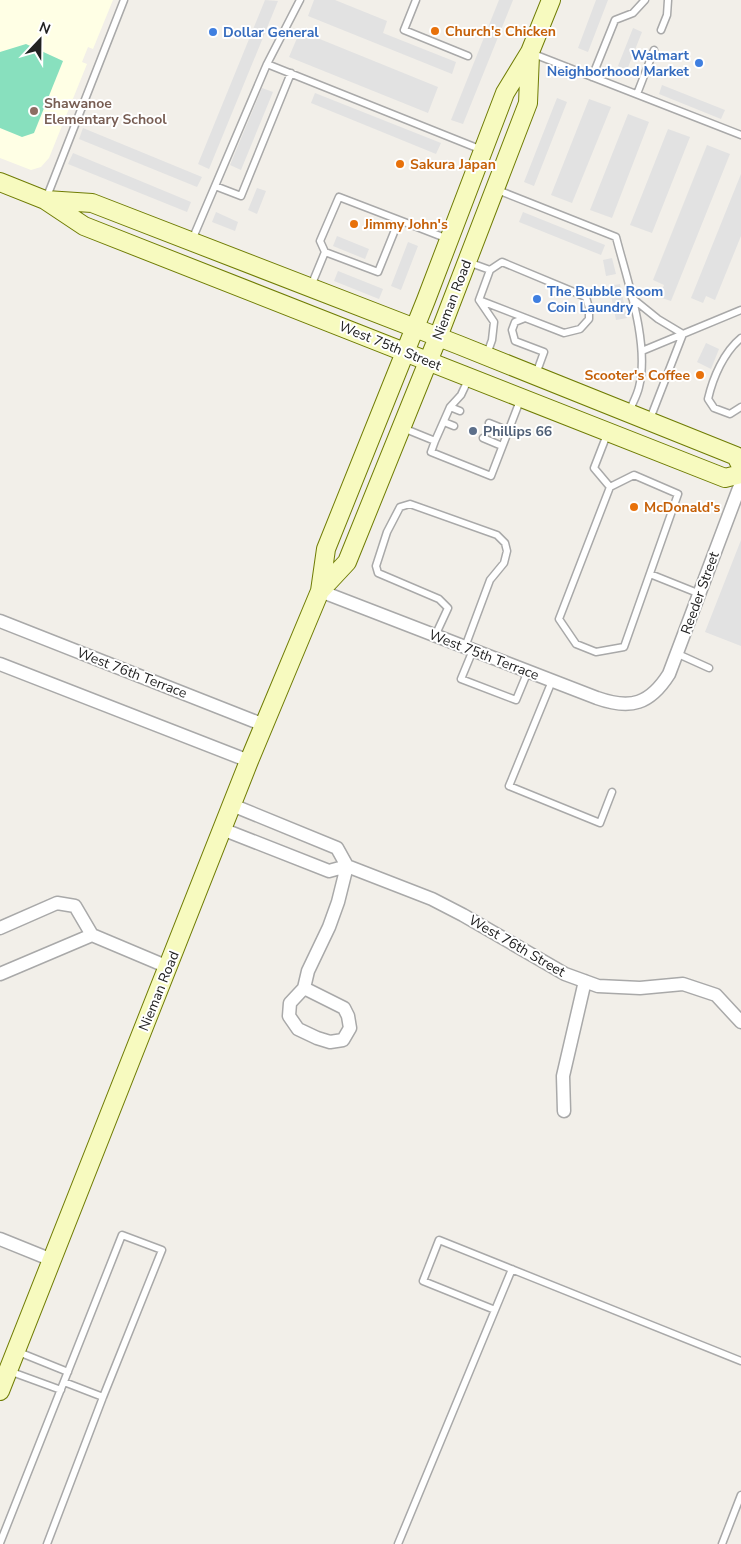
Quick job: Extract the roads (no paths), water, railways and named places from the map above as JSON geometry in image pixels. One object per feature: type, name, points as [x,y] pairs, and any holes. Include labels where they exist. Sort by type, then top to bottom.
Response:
[{"type":"main road","name":"Nieman Road","points":[[0,1391],[249,761],[320,591],[326,549],[449,240],[505,93],[530,52],[551,0]]},
{"type":"main road","name":"Nieman Road","points":[[320,591],[347,562],[438,337],[528,103],[530,52]]},
{"type":"main road","name":"West 75th Street","points":[[0,182],[45,200],[84,226],[428,362],[725,478],[741,474]]},
{"type":"main road","name":"West 75th Street","points":[[45,200],[92,203],[535,375],[736,456],[741,466]]},
{"type":"street","name":"Reeder Street","points":[[650,697],[660,688],[678,654],[741,483]]},
{"type":"street","name":"West 75th Terrace","points":[[320,591],[614,704],[630,704],[650,697]]},
{"type":"street","name":"West 76th Terrace","points":[[0,622],[264,724]]},
{"type":"street","points":[[0,664],[249,761]]},
{"type":"street","points":[[232,805],[337,848],[347,866],[338,902],[329,927],[308,970],[304,988],[290,1003],[289,1016],[298,1029],[330,1042],[342,1040],[350,1028],[344,1008],[304,988]]},
{"type":"street","name":"West 76th Street","points":[[222,829],[329,871],[347,866],[432,899],[565,974],[598,986],[640,988],[683,984],[716,995],[741,1022]]},
{"type":"street","points":[[0,928],[57,903],[75,906],[92,935],[168,967]]},
{"type":"street","points":[[0,974],[92,935]]},
{"type":"street","points":[[564,1111],[564,1076],[585,981]]},
{"type":"street","points":[[0,1239],[52,1260]]},
{"type":"lane","points":[[45,200],[124,0]]},
{"type":"lane","points":[[191,242],[267,64],[300,0]]},
{"type":"lane","points":[[416,0],[404,30],[468,56]]},
{"type":"lane","points":[[592,77],[615,20],[634,13],[645,0]]},
{"type":"lane","points":[[661,30],[667,15],[668,0]]},
{"type":"lane","points":[[637,94],[654,50]]},
{"type":"lane","points":[[530,52],[741,135]]},
{"type":"lane","points":[[267,64],[483,150]]},
{"type":"lane","points":[[215,186],[241,196],[291,73]]},
{"type":"lane","points":[[495,189],[616,237],[632,298],[642,352],[639,387],[629,413]]},
{"type":"lane","points":[[399,220],[378,272],[325,252],[320,241],[339,197],[399,220],[449,240]]},
{"type":"lane","points":[[310,288],[325,252]]},
{"type":"lane","points":[[467,262],[490,270]]},
{"type":"lane","points":[[502,262],[586,297],[589,319],[580,329],[564,333],[479,300],[490,270],[502,262]]},
{"type":"lane","points":[[632,298],[658,319],[683,334]]},
{"type":"lane","points":[[479,300],[494,322],[492,340],[486,356]]},
{"type":"lane","points":[[642,352],[740,311]]},
{"type":"lane","points":[[526,318],[515,322],[512,330],[515,341],[544,352],[535,375]]},
{"type":"lane","points":[[649,422],[683,334]]},
{"type":"lane","points":[[741,338],[733,345],[726,356],[711,385],[708,399],[714,408],[730,414],[741,407]]},
{"type":"lane","points":[[469,377],[461,395],[450,407],[431,452],[491,476],[521,397]]},
{"type":"lane","points":[[450,407],[460,412]]},
{"type":"lane","points":[[444,422],[454,426]]},
{"type":"lane","points":[[489,423],[508,431]]},
{"type":"lane","points":[[402,427],[435,441]]},
{"type":"lane","points":[[608,431],[594,468],[610,487]]},
{"type":"lane","points":[[483,438],[502,446]]},
{"type":"lane","points":[[634,475],[678,494],[624,647],[596,652],[576,644],[559,619],[610,487],[634,475]]},
{"type":"lane","points":[[436,636],[448,608],[439,599],[378,572],[376,566],[387,532],[400,508],[410,504],[497,535],[505,543],[507,551],[504,564],[490,580],[461,679],[516,700],[528,671]]},
{"type":"lane","points":[[650,574],[700,594]]},
{"type":"lane","points":[[678,654],[709,668]]},
{"type":"lane","points":[[552,681],[509,786],[600,823],[612,792]]},
{"type":"lane","points":[[0,1543],[122,1235],[162,1250],[46,1544]]},
{"type":"lane","points":[[495,1310],[423,1281],[439,1240],[741,1361]]},
{"type":"lane","points":[[398,1544],[512,1269]]},
{"type":"lane","points":[[16,1351],[68,1372]]},
{"type":"lane","points":[[8,1370],[61,1390]]},
{"type":"lane","points":[[64,1382],[103,1398]]},
{"type":"lane","points":[[722,1544],[741,1495]]},
{"type":"place","name":"Church's Chicken","points":[[435,31]]},
{"type":"place","name":"Dollar General","points":[[213,32]]},
{"type":"place","name":"Walmart Neighborhood Market","points":[[699,63]]},
{"type":"place","name":"Shawanoe Elementary School","points":[[34,111]]},
{"type":"place","name":"Sakura Japan","points":[[400,164]]},
{"type":"place","name":"Jimmy John's","points":[[354,224]]},
{"type":"place","name":"The Bubble Room Coin Laundry","points":[[537,299]]},
{"type":"place","name":"Scooter's Coffee","points":[[700,375]]},
{"type":"place","name":"Phillips 66","points":[[473,431]]},
{"type":"place","name":"McDonald's","points":[[634,507]]}]
